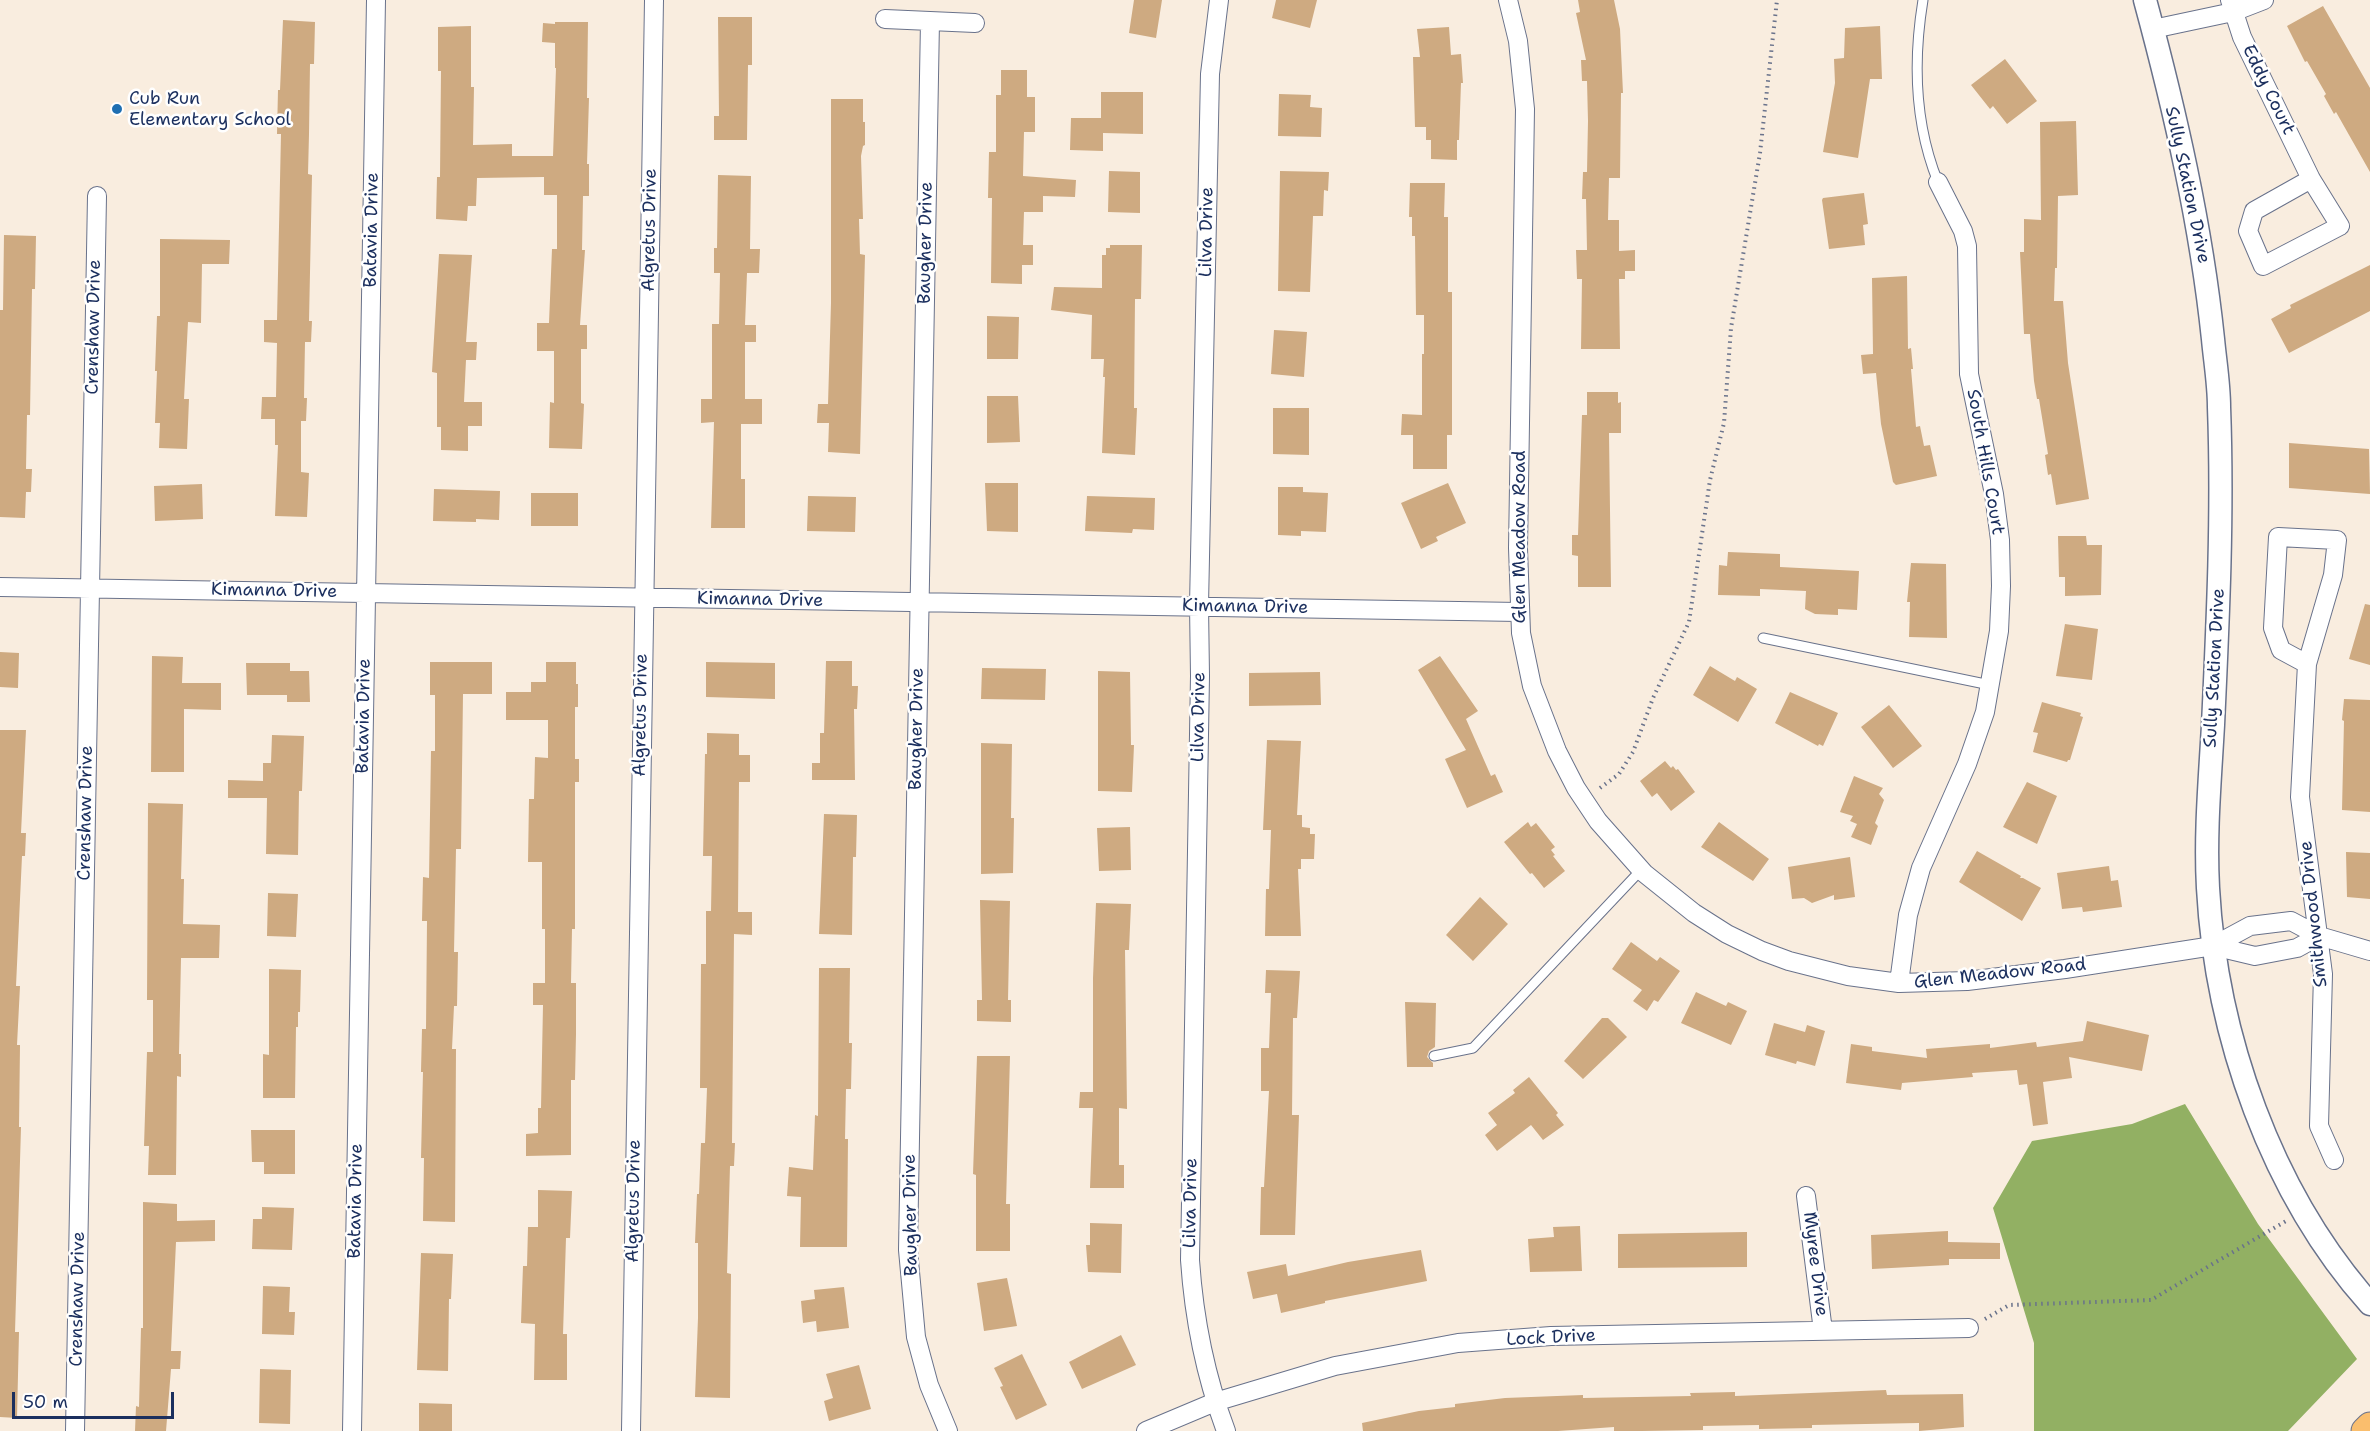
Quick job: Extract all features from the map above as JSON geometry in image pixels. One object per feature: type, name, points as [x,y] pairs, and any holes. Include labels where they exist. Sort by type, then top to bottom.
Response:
[{"type":"main road","points":[[2365,1431],[2370,1426]]},
{"type":"street","name":"Batavia Drive","points":[[352,1431],[376,0]]},
{"type":"street","name":"Algretus Drive","points":[[631,1431],[654,0]]},
{"type":"street","name":"Lilva Drive","points":[[1219,0],[1210,74],[1199,605],[1200,712],[1190,1260],[1200,1345],[1215,1402],[1226,1431]]},
{"type":"street","name":"Glen Meadow Road","points":[[1508,0],[1518,41],[1525,110],[1518,548],[1521,633],[1532,686],[1557,751],[1598,821],[1641,870],[1694,913],[1727,934],[1762,951],[1790,961],[1848,976],[1899,983],[1967,981],[2065,969],[2213,946]]},
{"type":"street","name":"Sully Station Drive","points":[[2146,0],[2190,187],[2208,289],[2219,405],[2219,582],[2207,884],[2213,946],[2222,1000],[2236,1056],[2257,1117],[2287,1180],[2317,1234],[2370,1304]]},
{"type":"street","points":[[2153,29],[2232,6],[2264,0]]},
{"type":"street","name":"Eddy Court","points":[[2232,6],[2242,37],[2311,178],[2340,226],[2263,266],[2248,231],[2254,211],[2311,178]]},
{"type":"street","points":[[885,19],[975,23]]},
{"type":"street","name":"Baugher Drive","points":[[930,21],[908,1250],[916,1337],[929,1385],[948,1431]]},
{"type":"street","name":"South Hills Court","points":[[1899,983],[1908,915],[1921,868],[1967,764],[1985,712],[1999,631],[2000,540],[1994,494],[1969,374],[1967,246],[1963,231],[1938,182]]},
{"type":"street","name":"Crenshaw Drive","points":[[75,1431],[97,196]]},
{"type":"street","name":"Smithwood Drive","points":[[2307,664],[2281,650],[2273,628],[2278,537],[2337,540],[2333,575],[2307,664],[2300,797],[2323,974],[2319,1126],[2334,1160]]},
{"type":"street","name":"Kimanna Drive","points":[[0,587],[1519,612]]},
{"type":"street","points":[[2213,946],[2250,926],[2291,921],[2319,936],[2370,951]]},
{"type":"street","points":[[2213,946],[2256,956],[2297,948],[2319,936]]},
{"type":"street","name":"Myree Drive","points":[[1806,1196],[1823,1331]]},
{"type":"street","name":"Lock Drive","points":[[1146,1431],[1215,1402],[1335,1366],[1458,1343],[1551,1336],[1969,1328]]},
{"type":"lane","points":[[1923,0],[1916,61],[1921,118],[1929,159],[1938,182]]},
{"type":"lane","points":[[1763,638],[1990,685]]},
{"type":"lane","points":[[1434,1056],[1473,1048],[1641,870]]},
{"type":"path","points":[[1584,800],[1619,774],[1633,752],[1653,698],[1689,622],[1710,480],[1724,423],[1731,328],[1760,153],[1777,0]]},
{"type":"path","points":[[1969,1328],[2010,1305],[2151,1300],[2304,1211]]},
{"type":"green space","points":[[2185,1104],[2258,1224],[2357,1359],[2288,1431],[2034,1431],[2034,1343],[1993,1208],[2032,1141],[2132,1124]]},
{"type":"building","points":[[1134,0],[1162,0],[1156,38],[1129,33]]},
{"type":"building","points":[[1276,0],[1317,0],[1310,28],[1272,18]]},
{"type":"building","points":[[1578,0],[1614,0],[1620,29],[1623,93],[1621,93],[1620,178],[1609,178],[1608,220],[1619,220],[1619,251],[1635,250],[1635,271],[1625,271],[1625,279],[1619,279],[1620,349],[1581,349],[1582,279],[1577,279],[1576,250],[1587,250],[1586,199],[1582,199],[1583,172],[1587,172],[1588,121],[1587,81],[1582,81],[1581,60],[1586,60],[1576,13],[1580,12]]},
{"type":"building","points":[[2323,6],[2370,88],[2370,172],[2336,112],[2334,114],[2324,96],[2326,94],[2307,61],[2305,62],[2287,26]]},
{"type":"building","points":[[718,17],[752,17],[752,65],[748,65],[747,140],[714,140],[714,116],[719,116]]},
{"type":"building","points":[[283,20],[315,22],[314,64],[310,64],[308,174],[312,175],[309,321],[312,321],[311,342],[305,342],[306,421],[301,421],[301,472],[309,473],[307,517],[275,516],[278,445],[275,445],[275,419],[261,419],[262,397],[276,397],[277,343],[264,342],[264,320],[277,320],[281,134],[277,134]]},
{"type":"building","points":[[555,22],[588,22],[587,164],[589,164],[589,196],[583,196],[582,250],[585,250],[580,325],[587,325],[587,349],[581,349],[581,403],[584,404],[582,449],[549,448],[550,402],[554,403],[554,351],[537,351],[537,323],[549,323],[552,249],[557,249],[557,195],[544,195],[544,177],[477,178],[476,206],[468,206],[467,221],[436,219],[437,177],[440,177],[441,71],[438,71],[438,27],[471,26],[471,87],[474,87],[473,145],[512,144],[512,156],[553,156],[555,43],[542,42],[543,23],[555,24]]},
{"type":"building","points":[[1880,26],[1882,79],[1870,79],[1858,158],[1823,152],[1835,83],[1834,59],[1844,58],[1845,28]]},
{"type":"building","points":[[1449,27],[1451,55],[1461,54],[1463,83],[1461,83],[1457,160],[1431,159],[1431,140],[1426,140],[1426,127],[1415,127],[1413,57],[1420,57],[1417,29]]},
{"type":"building","points":[[2005,59],[2037,101],[2007,124],[1993,106],[1990,109],[1971,85]]},
{"type":"building","points":[[1001,70],[1027,70],[1027,97],[1035,97],[1035,132],[1024,132],[1023,176],[1076,180],[1075,197],[1043,196],[1043,212],[1024,212],[1023,245],[1033,245],[1033,265],[1022,265],[1022,284],[991,283],[992,198],[988,198],[989,152],[996,152],[996,95],[1001,95]]},
{"type":"building","points":[[1101,92],[1143,92],[1143,134],[1103,133],[1103,151],[1070,150],[1071,118],[1101,118]]},
{"type":"building","points":[[1279,94],[1311,95],[1310,107],[1322,108],[1321,137],[1278,136]]},
{"type":"building","points":[[831,99],[863,99],[863,122],[865,122],[865,145],[861,156],[863,219],[859,219],[860,254],[865,255],[860,454],[828,452],[829,423],[817,423],[818,404],[828,404],[831,303]]},
{"type":"building","points":[[2076,121],[2078,195],[2058,196],[2054,301],[2063,301],[2068,363],[2089,499],[2056,505],[2051,474],[2048,475],[2045,455],[2048,454],[2034,381],[2030,334],[2024,334],[2020,252],[2024,252],[2024,219],[2041,220],[2040,122]]},
{"type":"building","points":[[1109,171],[1140,172],[1140,213],[1108,212]]},
{"type":"building","points":[[1280,171],[1329,172],[1328,191],[1324,190],[1323,216],[1313,216],[1310,292],[1278,291]]},
{"type":"building","points":[[718,175],[751,176],[750,249],[760,249],[759,273],[747,273],[745,325],[756,325],[756,342],[745,342],[745,399],[762,399],[762,424],[741,424],[741,479],[745,479],[745,528],[711,528],[714,422],[701,423],[701,399],[712,399],[712,324],[719,324],[720,273],[714,273],[714,248],[717,248]]},
{"type":"building","points":[[1410,183],[1445,183],[1444,217],[1448,217],[1448,292],[1452,292],[1452,435],[1447,435],[1447,469],[1413,469],[1413,435],[1401,435],[1402,414],[1422,415],[1424,315],[1416,315],[1415,236],[1412,236],[1412,217],[1409,217]]},
{"type":"building","points":[[1864,193],[1868,224],[1863,225],[1865,245],[1829,249],[1823,198]]},
{"type":"building","points":[[4,235],[36,236],[26,469],[32,469],[31,492],[26,492],[25,518],[0,517],[0,310],[3,310]]},
{"type":"building","points":[[160,239],[230,240],[229,264],[202,264],[201,323],[188,322],[184,399],[189,399],[187,449],[159,448],[160,423],[155,423],[157,316],[160,316]]},
{"type":"building","points":[[1110,245],[1142,245],[1141,299],[1135,299],[1134,408],[1137,408],[1135,455],[1102,453],[1104,359],[1091,359],[1092,315],[1051,310],[1054,287],[1102,288],[1102,255],[1106,255],[1106,248],[1110,248]]},
{"type":"building","points":[[439,254],[472,255],[466,342],[477,342],[476,360],[466,360],[464,402],[482,402],[482,426],[468,426],[468,451],[441,450],[441,427],[437,427],[437,373],[432,372]]},
{"type":"building","points":[[2370,265],[2370,311],[2289,353],[2271,319],[2291,308],[2290,305]]},
{"type":"building","points":[[1907,276],[1908,349],[1911,348],[1916,427],[1920,426],[1924,446],[1930,445],[1937,476],[1896,485],[1893,482],[1881,424],[1876,373],[1863,374],[1861,355],[1873,354],[1872,278]]},
{"type":"building","points":[[987,316],[1019,317],[1018,359],[987,359]]},
{"type":"building","points":[[1274,330],[1307,332],[1304,377],[1271,374]]},
{"type":"building","points":[[1587,392],[1618,392],[1618,403],[1621,402],[1621,433],[1609,433],[1611,587],[1578,587],[1578,556],[1572,555],[1572,535],[1578,535],[1582,415],[1587,415]]},
{"type":"building","points":[[987,396],[1018,396],[1020,442],[987,443]]},
{"type":"building","points":[[1273,408],[1309,408],[1309,455],[1273,454]]},
{"type":"building","points":[[2289,443],[2369,449],[2370,494],[2289,488]]},
{"type":"building","points":[[985,483],[1018,483],[1018,532],[987,531]]},
{"type":"building","points":[[1448,483],[1466,523],[1436,537],[1438,541],[1421,549],[1401,503]]},
{"type":"building","points":[[202,484],[203,519],[155,521],[154,486]]},
{"type":"building","points":[[1278,487],[1303,487],[1303,492],[1328,493],[1326,532],[1301,531],[1301,536],[1278,535]]},
{"type":"building","points":[[434,489],[500,491],[499,520],[433,521]]},
{"type":"building","points":[[531,493],[578,493],[578,526],[531,526]]},
{"type":"building","points":[[808,496],[856,497],[855,532],[807,531]]},
{"type":"building","points":[[1087,496],[1155,498],[1154,530],[1133,529],[1132,533],[1085,531]]},
{"type":"building","points":[[2058,536],[2086,536],[2087,545],[2102,545],[2101,595],[2065,596],[2065,577],[2059,577]]},
{"type":"building","points":[[1728,552],[1780,554],[1780,567],[1859,571],[1857,610],[1838,609],[1838,615],[1815,614],[1805,609],[1806,591],[1760,589],[1760,596],[1718,595],[1719,565],[1727,566]]},
{"type":"building","points":[[1911,563],[1946,564],[1947,638],[1909,637],[1910,602],[1907,602]]},
{"type":"building","points":[[2365,604],[2370,605],[2370,665],[2349,659]]},
{"type":"building","points":[[2065,624],[2098,629],[2092,680],[2056,676]]},
{"type":"building","points":[[0,652],[19,653],[18,688],[0,687]]},
{"type":"building","points":[[152,656],[183,657],[182,683],[221,683],[221,710],[184,709],[184,772],[151,772]]},
{"type":"building","points":[[1440,656],[1478,711],[1466,719],[1491,776],[1495,774],[1503,792],[1467,808],[1445,759],[1466,750],[1418,670]]},
{"type":"building","points":[[826,661],[852,661],[852,686],[858,686],[857,709],[854,709],[855,780],[812,780],[812,763],[820,763],[820,733],[824,733]]},
{"type":"building","points":[[430,662],[492,662],[492,694],[463,694],[461,849],[456,849],[454,952],[458,952],[457,1006],[454,1006],[452,1049],[456,1049],[455,1222],[423,1221],[424,1158],[421,1158],[423,1072],[421,1072],[422,1029],[426,1029],[427,921],[422,921],[423,877],[429,878],[431,751],[435,751],[435,695],[430,695]]},
{"type":"building","points":[[546,662],[576,662],[576,684],[578,684],[578,707],[575,707],[575,759],[579,759],[579,782],[575,782],[575,929],[572,929],[571,983],[576,983],[575,1080],[571,1080],[571,1155],[526,1156],[526,1134],[538,1133],[538,1108],[541,1108],[543,1005],[533,1005],[533,983],[545,983],[542,862],[528,862],[529,799],[534,799],[535,757],[548,758],[548,720],[506,720],[506,692],[531,692],[531,682],[546,682]]},
{"type":"building","points":[[706,662],[775,663],[775,699],[706,697]]},
{"type":"building","points":[[246,663],[290,663],[290,671],[309,671],[310,702],[287,702],[287,695],[247,695]]},
{"type":"building","points":[[1710,666],[1735,681],[1737,677],[1757,689],[1738,722],[1693,695]]},
{"type":"building","points":[[982,668],[1046,669],[1045,700],[981,699]]},
{"type":"building","points":[[1098,671],[1130,672],[1131,745],[1134,745],[1132,792],[1098,791]]},
{"type":"building","points":[[1320,672],[1321,705],[1249,706],[1249,673]]},
{"type":"building","points":[[1790,692],[1838,713],[1823,746],[1819,744],[1818,746],[1775,723]]},
{"type":"building","points":[[2344,699],[2370,700],[2370,812],[2342,810]]},
{"type":"building","points":[[2042,702],[2081,713],[2080,716],[2083,717],[2070,760],[2067,762],[2033,752],[2038,733],[2033,732]]},
{"type":"building","points":[[1889,705],[1922,746],[1893,768],[1861,727]]},
{"type":"building","points":[[0,730],[26,730],[21,833],[26,833],[25,856],[22,856],[16,986],[20,986],[17,1045],[20,1045],[19,1127],[21,1127],[15,1332],[19,1332],[17,1418],[0,1417]]},
{"type":"building","points":[[707,733],[739,734],[739,755],[750,755],[750,782],[739,782],[738,912],[752,912],[752,935],[734,934],[732,1143],[735,1143],[734,1166],[730,1166],[727,1273],[731,1274],[730,1398],[695,1397],[698,1243],[695,1243],[701,1143],[705,1143],[707,1088],[700,1088],[701,964],[706,964],[706,911],[711,911],[712,856],[703,856]]},
{"type":"building","points":[[272,735],[304,736],[302,791],[299,791],[298,855],[266,854],[267,798],[228,798],[228,780],[263,781],[263,763],[271,763]]},
{"type":"building","points":[[1267,740],[1301,741],[1297,815],[1302,815],[1302,827],[1310,828],[1310,834],[1315,834],[1314,859],[1301,859],[1301,869],[1298,869],[1301,936],[1265,936],[1271,830],[1263,830]]},
{"type":"building","points":[[981,743],[1012,744],[1013,873],[981,874]]},
{"type":"building","points":[[1665,761],[1671,768],[1673,766],[1676,770],[1678,769],[1695,792],[1671,811],[1657,793],[1652,797],[1640,781]]},
{"type":"building","points":[[1854,776],[1883,788],[1879,794],[1884,800],[1875,823],[1878,826],[1871,845],[1851,837],[1857,824],[1850,821],[1853,816],[1840,812]]},
{"type":"building","points":[[2027,782],[2057,796],[2037,844],[2003,827]]},
{"type":"building","points":[[148,803],[183,804],[181,879],[184,879],[183,924],[220,925],[219,958],[181,958],[179,1054],[181,1054],[181,1077],[177,1076],[176,1175],[148,1175],[149,1146],[144,1146],[147,1052],[153,1052],[153,1000],[147,1000]]},
{"type":"building","points":[[824,814],[857,815],[856,857],[853,857],[852,935],[819,934]]},
{"type":"building","points":[[1528,822],[1531,827],[1536,823],[1555,847],[1551,850],[1555,855],[1553,856],[1565,871],[1544,888],[1504,842]]},
{"type":"building","points":[[1719,822],[1769,859],[1753,881],[1701,847]]},
{"type":"building","points":[[1130,827],[1131,870],[1099,871],[1097,828]]},
{"type":"building","points":[[1977,851],[2021,876],[2020,878],[2041,888],[2022,921],[1959,882]]},
{"type":"building","points":[[2346,852],[2370,853],[2370,899],[2347,897]]},
{"type":"building","points":[[1850,857],[1855,897],[1834,900],[1834,895],[1812,903],[1804,898],[1792,899],[1788,867]]},
{"type":"building","points":[[2109,866],[2111,881],[2118,880],[2122,907],[2083,912],[2082,907],[2062,909],[2057,873]]},
{"type":"building","points":[[268,893],[298,894],[296,937],[267,936]]},
{"type":"building","points":[[1480,897],[1508,924],[1473,961],[1446,935]]},
{"type":"building","points":[[980,900],[1010,901],[1008,1000],[1011,1000],[1011,1022],[977,1021],[977,1000],[982,1000]]},
{"type":"building","points":[[1096,903],[1131,904],[1129,950],[1125,950],[1127,1109],[1119,1108],[1119,1165],[1124,1165],[1124,1188],[1090,1188],[1093,1108],[1079,1108],[1080,1092],[1093,1092],[1093,978]]},
{"type":"building","points":[[1631,942],[1657,961],[1660,957],[1680,971],[1658,1002],[1654,1000],[1647,1011],[1633,1001],[1642,990],[1612,969]]},
{"type":"building","points":[[819,968],[850,968],[851,1089],[846,1089],[845,1139],[848,1139],[847,1247],[800,1247],[801,1197],[787,1196],[789,1167],[813,1170],[815,1115],[818,1116]]},
{"type":"building","points":[[269,969],[301,970],[300,1012],[298,1012],[298,1027],[296,1027],[295,1098],[263,1098],[263,1054],[269,1055]]},
{"type":"building","points":[[1266,970],[1300,971],[1297,1018],[1293,1018],[1292,1115],[1299,1115],[1295,1235],[1260,1235],[1261,1187],[1264,1187],[1269,1091],[1261,1091],[1261,1048],[1269,1048],[1271,993],[1265,993]]},
{"type":"building","points":[[1696,992],[1726,1006],[1728,1002],[1747,1011],[1731,1045],[1681,1023]]},
{"type":"building","points":[[1405,1002],[1436,1003],[1435,1047],[1429,1051],[1427,1057],[1433,1063],[1433,1067],[1407,1067]]},
{"type":"building","points":[[1602,1018],[1608,1018],[1627,1037],[1583,1079],[1564,1061]]},
{"type":"building","points":[[2087,1021],[2149,1035],[2142,1071],[2069,1057],[2072,1078],[2043,1082],[2048,1124],[2033,1126],[2027,1084],[2019,1085],[2017,1070],[1972,1073],[1973,1077],[1902,1083],[1901,1090],[1846,1083],[1851,1044],[1872,1047],[1872,1051],[1927,1058],[1926,1049],[1990,1044],[1990,1048],[2036,1042],[2037,1047],[2083,1041]]},
{"type":"building","points":[[1774,1023],[1805,1032],[1807,1025],[1825,1031],[1815,1066],[1797,1061],[1796,1064],[1765,1055]]},
{"type":"building","points":[[977,1056],[1010,1056],[1006,1204],[1010,1204],[1010,1251],[976,1251],[976,1175],[973,1174]]},
{"type":"building","points":[[1529,1077],[1558,1113],[1556,1115],[1564,1125],[1543,1140],[1531,1125],[1497,1151],[1485,1135],[1497,1125],[1488,1113],[1515,1093],[1513,1090]]},
{"type":"building","points":[[251,1130],[295,1130],[295,1174],[264,1174],[264,1162],[252,1162]]},
{"type":"building","points":[[538,1190],[572,1191],[570,1238],[566,1238],[563,1334],[567,1334],[567,1380],[534,1380],[535,1324],[521,1323],[523,1266],[527,1266],[528,1227],[538,1227]]},
{"type":"building","points":[[143,1202],[177,1204],[177,1221],[215,1220],[215,1241],[176,1242],[171,1351],[181,1351],[180,1369],[171,1369],[166,1431],[135,1431],[136,1406],[139,1407],[141,1328],[143,1328]]},
{"type":"building","points":[[262,1207],[294,1208],[292,1250],[252,1249],[253,1219],[262,1219]]},
{"type":"building","points":[[1090,1223],[1122,1224],[1121,1273],[1088,1272],[1086,1245],[1090,1245]]},
{"type":"building","points":[[1580,1226],[1582,1271],[1530,1272],[1528,1239],[1554,1237],[1553,1227]]},
{"type":"building","points":[[1948,1231],[1948,1242],[2000,1243],[2000,1259],[1949,1259],[1949,1265],[1872,1269],[1871,1235]]},
{"type":"building","points":[[1747,1232],[1747,1267],[1618,1268],[1618,1234]]},
{"type":"building","points":[[1421,1250],[1427,1281],[1325,1301],[1325,1303],[1281,1313],[1277,1294],[1253,1299],[1247,1272],[1286,1264],[1288,1276],[1348,1262]]},
{"type":"building","points":[[421,1253],[453,1254],[451,1299],[449,1299],[448,1371],[417,1370]]},
{"type":"building","points":[[1007,1278],[1017,1326],[984,1331],[977,1283]]},
{"type":"building","points":[[263,1286],[290,1287],[289,1312],[295,1312],[294,1335],[262,1334]]},
{"type":"building","points":[[844,1287],[849,1328],[817,1332],[816,1321],[803,1323],[801,1301],[815,1299],[814,1290]]},
{"type":"building","points":[[1121,1335],[1136,1365],[1082,1389],[1069,1362]]},
{"type":"building","points":[[1022,1354],[1047,1405],[1016,1420],[1000,1387],[1003,1386],[994,1368]]},
{"type":"building","points":[[859,1365],[871,1409],[829,1421],[824,1401],[833,1398],[826,1374]]},
{"type":"building","points":[[260,1369],[291,1370],[290,1424],[259,1423]]},
{"type":"building","points":[[1886,1390],[1887,1395],[1963,1394],[1964,1427],[1919,1431],[1919,1423],[1812,1425],[1812,1428],[1759,1429],[1759,1425],[1703,1426],[1703,1430],[1642,1431],[1614,1431],[1614,1427],[1558,1431],[1363,1431],[1362,1423],[1419,1411],[1455,1407],[1455,1404],[1505,1398],[1583,1395],[1583,1398],[1691,1396],[1690,1393],[1735,1392],[1735,1396]]},
{"type":"building","points":[[419,1403],[452,1404],[452,1431],[419,1431]]},
{"type":"place","name":"Cub Run Elementary School","points":[[117,109]]}]
